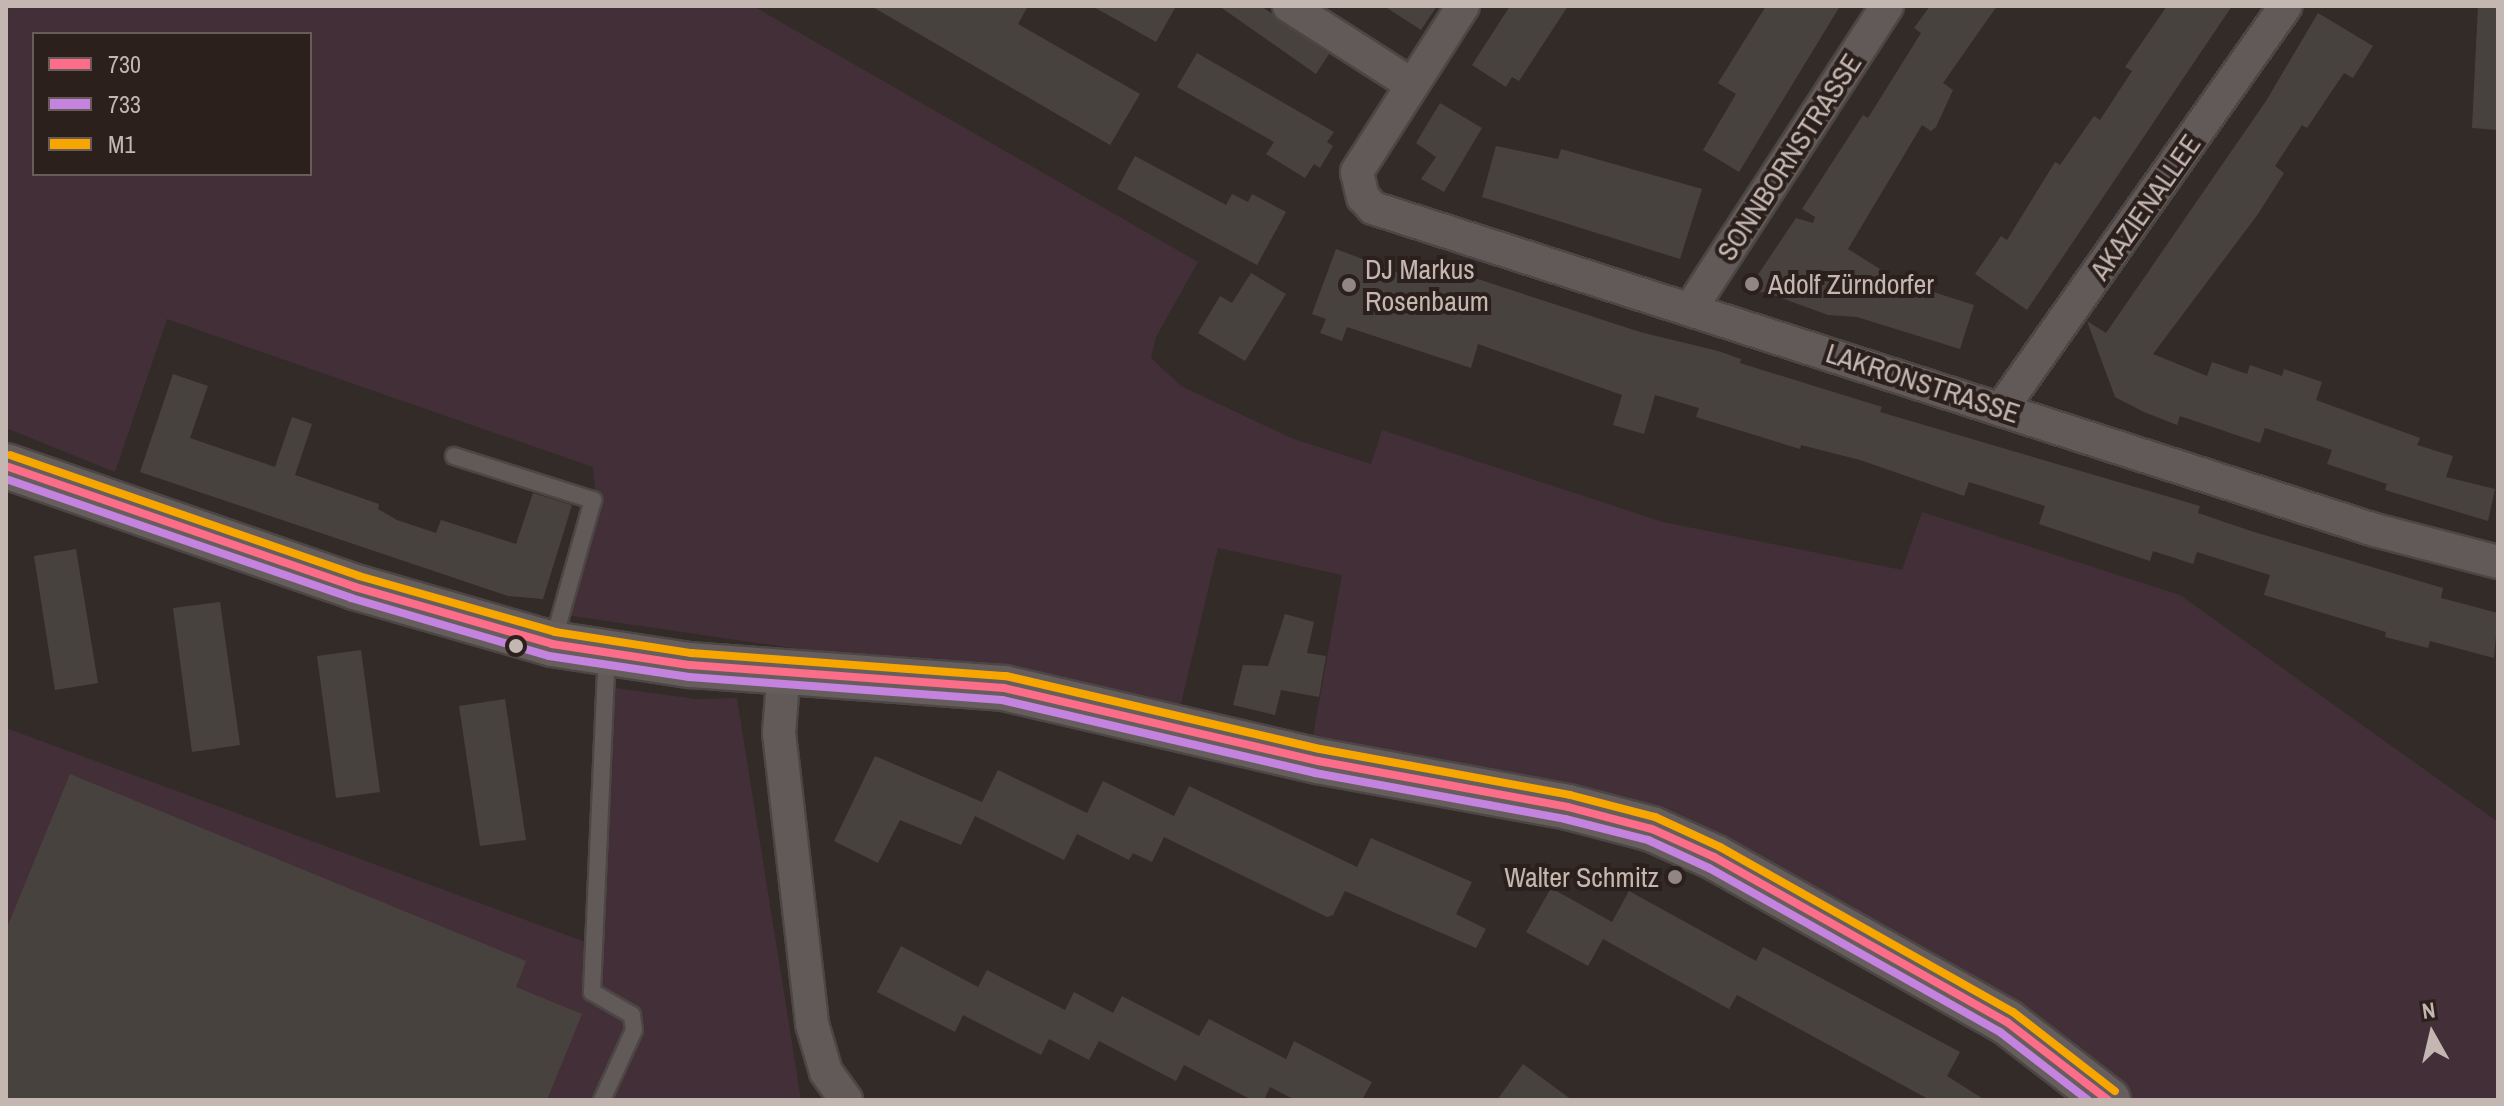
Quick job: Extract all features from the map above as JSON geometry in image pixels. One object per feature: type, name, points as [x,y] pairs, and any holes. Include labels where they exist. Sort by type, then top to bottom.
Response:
[{"type":"main road","points":[[6,466],[355,587],[552,644],[607,655],[1004,688],[1318,761],[1568,807],[1652,829],[1714,857],[2007,1022],[2108,1100]]},
{"type":"street","points":[[1289,6],[1411,84],[1463,6]]},
{"type":"street","name":"SONNBORNSTRASSE","points":[[1691,308],[1887,6]]},
{"type":"street","name":"AKAZIENALLEE","points":[[2002,408],[2286,6]]},
{"type":"street","name":"LAKRONSTRASSE","points":[[1411,84],[1363,159],[1359,186],[1373,208],[2375,530],[2498,562]]},
{"type":"street","points":[[784,669],[780,748],[812,1024],[826,1072],[846,1100]]},
{"type":"lane","points":[[454,456],[593,500],[552,644]]},
{"type":"lane","points":[[602,1100],[634,1030],[632,1015],[592,992],[607,655]]},
{"type":"shaded area","points":[[6,6],[753,6],[1198,262],[1156,337],[1151,358],[1181,386],[1291,438],[1371,464],[1382,430],[1663,522],[1902,570],[1922,512],[2180,595],[2498,822],[2498,1100],[2132,1100],[2079,1048],[2042,1023],[1727,847],[1311,746],[1342,575],[1218,548],[1178,716],[840,655],[566,615],[596,499],[593,467],[167,319],[115,472],[6,428]]},
{"type":"shaded area","points":[[608,687],[696,699],[737,698],[801,1100],[6,1100],[6,728],[596,946]]},
{"type":"building","points":[[871,6],[1028,6],[1018,24],[1140,94],[1110,145]]},
{"type":"building","points":[[1092,6],[1176,6],[1156,42]]},
{"type":"building","points":[[1219,6],[1261,6],[1329,54],[1316,74]]},
{"type":"building","points":[[1384,6],[1437,6],[1421,30]]},
{"type":"building","points":[[1510,6],[1568,6],[1519,81],[1512,77],[1506,87],[1472,65]]},
{"type":"building","points":[[1766,6],[1840,6],[1739,172],[1703,150],[1736,94],[1718,83]]},
{"type":"building","points":[[1930,6],[1997,6],[1943,83],[1953,90],[1936,127],[1931,131],[1922,125],[1848,249],[1899,281],[1974,305],[1960,349],[1857,317],[1828,315],[1765,292],[1745,294],[1796,218],[1813,223],[1815,217],[1802,209],[1863,115],[1868,118],[1921,33],[1914,28]]},
{"type":"building","points":[[2167,6],[2232,6],[2027,310],[1975,274],[2001,236],[2007,240],[2055,162],[2060,165],[2094,116],[2100,120],[2132,71],[2125,67]]},
{"type":"building","points":[[2478,6],[2498,6],[2498,130],[2472,128]]},
{"type":"building","points":[[2318,13],[2373,46],[2353,78],[2344,73],[2307,128],[2302,125],[2275,166],[2284,173],[2258,214],[2153,354],[2207,376],[2212,362],[2247,374],[2250,365],[2282,376],[2284,369],[2322,382],[2316,400],[2420,438],[2417,445],[2453,456],[2446,477],[2495,489],[2488,521],[2385,490],[2387,484],[2327,464],[2332,450],[2265,428],[2260,443],[2180,416],[2177,425],[2144,412],[2115,397],[2087,321],[2106,333],[2266,101]]},
{"type":"building","points":[[1197,53],[1334,132],[1327,142],[1333,146],[1320,168],[1314,164],[1305,178],[1266,154],[1274,142],[1177,87]]},
{"type":"building","points":[[1440,103],[1482,128],[1444,192],[1421,179],[1436,157],[1416,143]]},
{"type":"building","points":[[1496,146],[1558,159],[1561,149],[1702,189],[1680,259],[1482,197]]},
{"type":"building","points":[[1135,156],[1226,205],[1232,194],[1248,202],[1252,194],[1286,212],[1257,265],[1117,189]]},
{"type":"building","points":[[1336,249],[1402,274],[1406,267],[1447,281],[1450,270],[1640,332],[1718,351],[1741,359],[1740,363],[1882,407],[1880,412],[2200,506],[2198,513],[2254,532],[2443,588],[2441,598],[2498,613],[2494,658],[2430,641],[2428,648],[2385,637],[2386,632],[2264,595],[2270,575],[2197,552],[2193,564],[2153,551],[2150,561],[2039,524],[2045,506],[1969,482],[1964,496],[1860,460],[1801,445],[1800,449],[1696,417],[1699,408],[1655,395],[1644,434],[1613,425],[1622,395],[1478,344],[1471,368],[1347,327],[1342,341],[1320,333],[1326,319],[1312,314]]},
{"type":"building","points":[[1251,273],[1286,294],[1245,361],[1198,333],[1220,296],[1232,303]]},
{"type":"building","points":[[173,374],[208,386],[190,438],[275,467],[292,417],[312,424],[295,475],[379,504],[378,509],[397,520],[436,533],[441,520],[516,544],[533,493],[572,505],[543,599],[508,596],[140,472]]},
{"type":"building","points":[[76,549],[98,683],[55,690],[34,556]]},
{"type":"building","points":[[220,602],[240,745],[192,752],[173,608]]},
{"type":"building","points":[[1285,614],[1314,622],[1307,653],[1326,656],[1319,697],[1281,690],[1275,715],[1233,705],[1243,665],[1268,666]]},
{"type":"building","points":[[361,650],[380,792],[336,798],[317,656]]},
{"type":"building","points":[[505,699],[526,840],[480,846],[459,706]]},
{"type":"building","points":[[875,756],[982,802],[961,845],[900,820],[878,863],[834,841]]},
{"type":"building","points":[[998,770],[1087,813],[1103,781],[1174,816],[1189,786],[1357,867],[1371,838],[1472,882],[1456,914],[1486,929],[1476,948],[1345,891],[1333,915],[1327,917],[1164,837],[1152,862],[1133,853],[1129,860],[1077,834],[1064,860],[975,816]]},
{"type":"building","points":[[70,774],[526,961],[516,987],[582,1014],[547,1100],[6,1100],[6,930]]},
{"type":"building","points":[[1551,888],[1612,922],[1629,891],[1756,961],[1763,947],[1960,1052],[1947,1076],[1985,1100],[1930,1100],[1737,995],[1729,1009],[1603,939],[1588,966],[1526,932]]},
{"type":"building","points":[[901,946],[978,987],[987,970],[1065,1010],[1074,992],[1113,1013],[1122,996],[1199,1036],[1209,1019],[1286,1059],[1294,1041],[1372,1082],[1362,1100],[1295,1100],[1270,1087],[1264,1100],[1252,1100],[1184,1065],[1176,1081],[1099,1041],[1089,1060],[1049,1039],[1041,1055],[963,1015],[955,1032],[877,992]]},
{"type":"building","points":[[1523,1064],[1572,1100],[1497,1100]]},
{"type":"transit line","name":"M1","points":[[10,455],[359,576],[555,632],[691,653],[1006,676],[1320,749],[1570,795],[1655,817],[1720,847],[2013,1012],[2115,1091]]},
{"type":"transit line","name":"730","points":[[6,466],[355,587],[552,644],[690,665],[1004,688],[1318,761],[1568,807],[1652,829],[1714,857],[2007,1022],[2108,1100]]},
{"type":"transit line","name":"733","points":[[6,479],[351,598],[549,656],[689,677],[1002,700],[1315,773],[1565,819],[1648,840],[1709,868],[2000,1032],[2088,1100]]},
{"type":"place","name":"Adolf Zürndorfer","points":[[1752,284]]},
{"type":"place","name":"DJ Markus Rosenbaum","points":[[1349,285]]},
{"type":"place","name":"Walter Schmitz","points":[[1675,877]]}]
